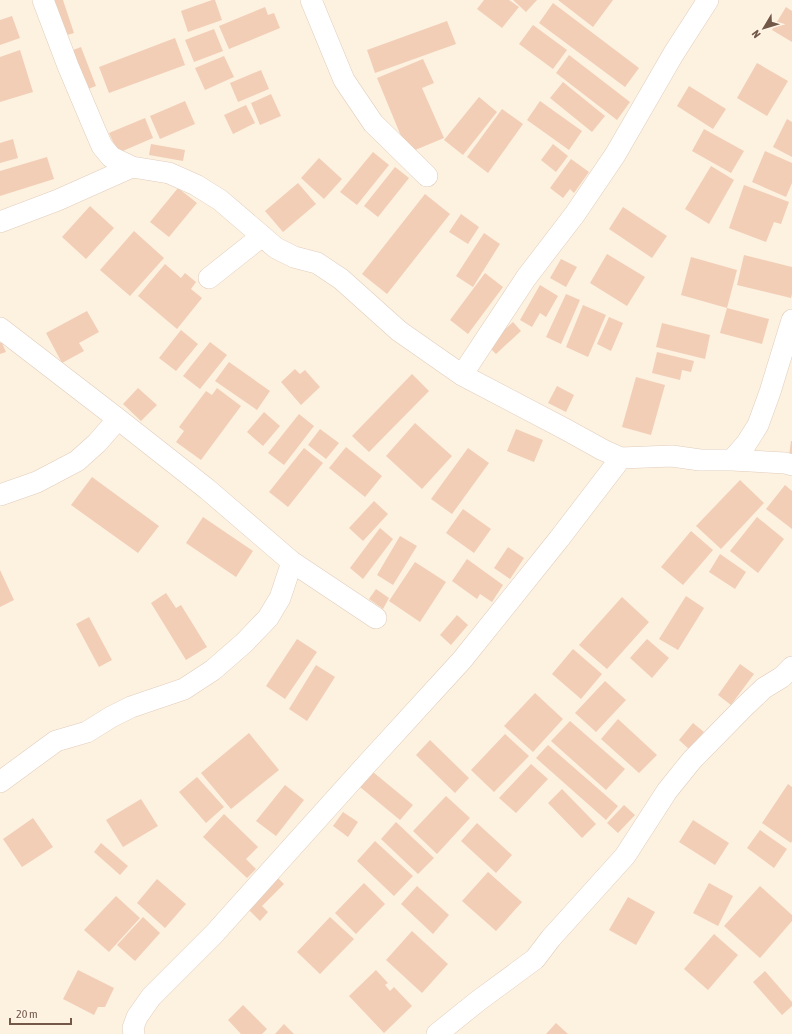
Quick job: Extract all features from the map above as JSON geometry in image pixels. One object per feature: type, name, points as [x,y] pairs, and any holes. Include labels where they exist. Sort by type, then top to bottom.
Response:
[{"type":"street","points":[[43,0],[68,66],[102,146],[111,157],[132,167],[169,173],[196,185],[220,200],[276,248],[294,257],[317,263],[341,279],[399,331],[462,375],[603,450],[621,458],[672,456],[700,460],[732,460],[785,463],[792,465]]},
{"type":"street","points":[[311,0],[344,80],[373,123],[427,176]]},
{"type":"street","points":[[462,375],[526,278],[575,214],[615,155],[674,53],[708,0]]},
{"type":"street","points":[[0,222],[58,200],[132,167]]},
{"type":"street","points":[[209,278],[262,236]]},
{"type":"street","points":[[732,460],[746,444],[758,424],[770,392],[792,320]]},
{"type":"street","points":[[0,328],[207,489],[292,562],[376,618]]},
{"type":"street","points":[[0,495],[36,482],[77,461],[97,443],[118,419]]},
{"type":"street","points":[[134,1034],[133,1028],[137,1017],[151,997],[214,934],[462,660],[621,458]]},
{"type":"street","points":[[0,782],[56,741],[87,732],[131,707],[184,689],[213,670],[244,643],[268,618],[280,598],[292,562]]},
{"type":"street","points":[[437,1034],[478,1001],[535,959],[550,938],[625,856],[667,791],[692,760],[744,706],[764,688],[782,677],[792,667]]},
{"type":"building","points":[[47,0],[63,0],[74,33],[60,37]]},
{"type":"building","points":[[215,0],[222,20],[188,32],[181,11]]},
{"type":"building","points":[[484,0],[509,0],[519,7],[502,28],[477,9]]},
{"type":"building","points":[[513,0],[537,0],[526,12]]},
{"type":"building","points":[[558,0],[613,0],[593,27]]},
{"type":"building","points":[[553,3],[639,68],[625,87],[539,23]]},
{"type":"building","points":[[265,7],[268,15],[274,13],[280,28],[229,49],[219,26]]},
{"type":"building","points":[[786,7],[792,11],[792,42],[772,30]]},
{"type":"building","points":[[12,16],[20,38],[0,45],[0,20]]},
{"type":"building","points":[[447,21],[456,44],[375,73],[367,50]]},
{"type":"building","points":[[533,25],[567,50],[553,69],[519,44]]},
{"type":"building","points":[[214,29],[223,51],[194,62],[185,40]]},
{"type":"building","points":[[175,38],[185,65],[109,93],[99,67]]},
{"type":"building","points":[[81,47],[96,86],[83,91],[68,52]]},
{"type":"building","points":[[20,50],[33,92],[0,102],[0,57]]},
{"type":"building","points":[[569,55],[630,102],[617,120],[556,73]]},
{"type":"building","points":[[224,56],[234,77],[205,90],[195,68]]},
{"type":"building","points":[[423,59],[434,83],[422,88],[444,138],[408,153],[377,78]]},
{"type":"building","points":[[757,63],[788,81],[767,116],[737,98]]},
{"type":"building","points":[[261,70],[269,89],[238,102],[230,83]]},
{"type":"building","points":[[563,82],[605,116],[592,132],[550,98]]},
{"type":"building","points":[[689,86],[726,109],[713,129],[677,106]]},
{"type":"building","points":[[271,94],[281,116],[260,125],[251,103]]},
{"type":"building","points":[[479,97],[497,112],[463,155],[444,140]]},
{"type":"building","points":[[185,101],[195,124],[160,139],[150,116]]},
{"type":"building","points":[[540,101],[582,131],[569,150],[527,120]]},
{"type":"building","points":[[246,105],[255,123],[233,134],[224,115]]},
{"type":"building","points":[[502,109],[523,124],[488,173],[467,157]]},
{"type":"building","points":[[145,118],[153,138],[118,153],[109,133]]},
{"type":"building","points":[[787,119],[792,122],[792,157],[773,147]]},
{"type":"building","points":[[704,129],[744,151],[731,173],[692,151]]},
{"type":"building","points":[[13,139],[18,158],[0,163],[0,143]]},
{"type":"building","points":[[151,144],[185,150],[183,161],[149,155]]},
{"type":"building","points":[[553,144],[568,156],[556,172],[541,160]]},
{"type":"building","points":[[765,151],[792,163],[792,183],[786,197],[752,182]]},
{"type":"building","points":[[373,152],[389,165],[357,205],[340,192]]},
{"type":"building","points":[[47,157],[54,179],[0,196],[0,171]]},
{"type":"building","points":[[319,158],[342,179],[324,199],[301,178]]},
{"type":"building","points":[[571,159],[589,172],[574,193],[570,189],[563,198],[550,188]]},
{"type":"building","points":[[711,166],[734,180],[709,224],[685,209]]},
{"type":"building","points":[[395,167],[409,178],[378,217],[364,206]]},
{"type":"building","points":[[298,183],[316,204],[283,232],[265,211]]},
{"type":"building","points":[[744,185],[789,202],[781,224],[774,222],[766,242],[729,228]]},
{"type":"building","points":[[178,188],[197,203],[169,237],[150,222]]},
{"type":"building","points":[[425,194],[450,214],[387,294],[362,274]]},
{"type":"building","points":[[90,206],[114,228],[86,259],[62,237]]},
{"type":"building","points":[[623,207],[667,236],[652,258],[609,229]]},
{"type":"building","points":[[461,214],[479,227],[468,244],[449,232]]},
{"type":"building","points":[[134,231],[164,258],[130,296],[100,270]]},
{"type":"building","points":[[484,233],[500,244],[473,287],[456,276]]},
{"type":"building","points":[[607,254],[645,277],[627,306],[590,283]]},
{"type":"building","points":[[744,255],[792,267],[791,298],[737,285]]},
{"type":"building","points":[[691,257],[737,270],[727,308],[681,295]]},
{"type":"building","points":[[561,259],[577,267],[566,287],[550,278]]},
{"type":"building","points":[[165,264],[181,278],[185,273],[196,282],[191,289],[202,298],[177,329],[138,296]]},
{"type":"building","points":[[485,273],[503,287],[468,334],[450,320]]},
{"type":"building","points":[[540,285],[558,296],[546,317],[540,313],[532,327],[520,320]]},
{"type":"building","points":[[566,294],[580,300],[561,344],[546,337]]},
{"type":"building","points":[[583,305],[606,315],[588,357],[566,347]]},
{"type":"building","points":[[727,308],[769,319],[762,344],[720,333]]},
{"type":"building","points":[[87,311],[99,332],[79,343],[84,351],[62,363],[46,333]]},
{"type":"building","points":[[609,317],[623,323],[611,351],[597,344]]},
{"type":"building","points":[[513,322],[521,331],[496,354],[487,345]]},
{"type":"building","points":[[662,323],[710,335],[705,359],[656,347]]},
{"type":"building","points":[[181,330],[198,344],[176,371],[159,358]]},
{"type":"building","points":[[210,342],[227,355],[200,389],[183,376]]},
{"type":"building","points":[[0,343],[2,343],[6,352],[0,354]]},
{"type":"building","points":[[657,352],[694,361],[691,372],[682,370],[680,380],[652,373]]},
{"type":"building","points":[[229,362],[270,391],[257,410],[215,381]]},
{"type":"building","points":[[295,369],[300,374],[305,370],[320,387],[301,405],[281,382]]},
{"type":"building","points":[[412,374],[429,391],[369,452],[352,436]]},
{"type":"building","points":[[636,377],[665,385],[651,435],[622,427]]},
{"type":"building","points":[[557,386],[574,395],[566,412],[548,403]]},
{"type":"building","points":[[138,388],[157,405],[141,421],[123,404]]},
{"type":"building","points":[[217,388],[241,406],[201,460],[176,442],[184,431],[179,427],[206,391],[212,395]]},
{"type":"building","points":[[264,412],[280,426],[263,446],[247,432]]},
{"type":"building","points":[[299,414],[314,426],[284,465],[268,453]]},
{"type":"building","points":[[415,423],[452,456],[422,489],[386,456]]},
{"type":"building","points":[[320,429],[339,443],[326,459],[308,445]]},
{"type":"building","points":[[516,429],[543,440],[534,462],[507,451]]},
{"type":"building","points":[[792,441],[792,457],[789,456]]},
{"type":"building","points":[[346,447],[382,476],[365,497],[329,468]]},
{"type":"building","points":[[304,448],[323,463],[288,507],[269,492]]},
{"type":"building","points":[[468,448],[489,463],[452,514],[431,499]]},
{"type":"building","points":[[92,477],[159,526],[138,553],[71,505]]},
{"type":"building","points":[[740,480],[764,503],[721,549],[696,526]]},
{"type":"building","points":[[785,485],[792,491],[792,529],[766,509]]},
{"type":"building","points":[[374,501],[388,514],[363,541],[349,528]]},
{"type":"building","points":[[463,509],[491,529],[474,553],[446,533]]},
{"type":"building","points":[[203,517],[253,551],[236,577],[186,543]]},
{"type":"building","points":[[757,517],[784,539],[758,573],[730,551]]},
{"type":"building","points":[[380,528],[393,539],[363,579],[350,568]]},
{"type":"building","points":[[691,531],[713,550],[683,585],[661,567]]},
{"type":"building","points":[[400,536],[417,546],[393,585],[377,575]]},
{"type":"building","points":[[508,547],[524,558],[510,579],[494,568]]},
{"type":"building","points":[[720,554],[746,572],[735,589],[709,572]]},
{"type":"building","points":[[467,559],[503,585],[492,602],[480,594],[477,599],[452,581]]},
{"type":"building","points":[[415,562],[446,582],[420,622],[389,601]]},
{"type":"building","points":[[0,570],[14,600],[0,607]]},
{"type":"building","points":[[376,589],[389,598],[383,609],[369,599]]},
{"type":"building","points":[[166,593],[176,608],[181,605],[207,647],[186,660],[151,603]]},
{"type":"building","points":[[686,596],[704,608],[678,650],[659,639]]},
{"type":"building","points":[[622,597],[649,622],[607,669],[579,645]]},
{"type":"building","points":[[457,615],[468,625],[451,645],[440,635]]},
{"type":"building","points":[[89,617],[112,660],[99,667],[76,624]]},
{"type":"building","points":[[297,639],[317,652],[285,699],[266,686]]},
{"type":"building","points":[[647,639],[669,658],[652,678],[630,658]]},
{"type":"building","points":[[573,649],[602,674],[581,699],[552,674]]},
{"type":"building","points":[[740,664],[754,674],[731,705],[718,695]]},
{"type":"building","points":[[316,665],[335,677],[307,721],[289,709]]},
{"type":"building","points":[[605,681],[626,700],[596,732],[575,713]]},
{"type":"building","points":[[535,693],[563,719],[533,752],[504,726]]},
{"type":"building","points":[[618,719],[657,755],[639,773],[601,739]]},
{"type":"building","points":[[570,721],[625,769],[606,790],[551,741]]},
{"type":"building","points":[[693,723],[704,732],[690,750],[679,740]]},
{"type":"building","points":[[249,733],[279,770],[231,809],[201,773]]},
{"type":"building","points":[[505,734],[529,756],[494,792],[471,770]]},
{"type":"building","points":[[430,740],[469,778],[455,793],[416,755]]},
{"type":"building","points":[[548,745],[618,806],[606,820],[536,758]]},
{"type":"building","points":[[531,764],[548,779],[516,813],[499,798]]},
{"type":"building","points":[[373,772],[413,805],[400,820],[360,787]]},
{"type":"building","points":[[197,777],[224,807],[206,823],[179,792]]},
{"type":"building","points":[[788,784],[792,787],[791,843],[762,823]]},
{"type":"building","points":[[285,785],[304,800],[276,836],[256,821]]},
{"type":"building","points":[[562,789],[596,824],[582,838],[548,803]]},
{"type":"building","points":[[446,796],[470,818],[437,854],[413,831]]},
{"type":"building","points":[[141,799],[158,826],[123,847],[106,820]]},
{"type":"building","points":[[624,805],[635,815],[618,833],[607,823]]},
{"type":"building","points":[[343,812],[358,822],[348,837],[333,826]]},
{"type":"building","points":[[224,814],[258,847],[246,859],[256,869],[247,878],[203,837]]},
{"type":"building","points":[[33,818],[53,847],[22,867],[3,839]]},
{"type":"building","points":[[693,820],[729,843],[715,865],[679,842]]},
{"type":"building","points":[[396,822],[434,858],[418,874],[381,839]]},
{"type":"building","points":[[477,823],[512,855],[496,873],[461,841]]},
{"type":"building","points":[[760,830],[787,849],[774,868],[747,848]]},
{"type":"building","points":[[375,841],[413,876],[394,896],[357,861]]},
{"type":"building","points":[[101,843],[128,866],[120,875],[94,852]]},
{"type":"building","points":[[488,872],[522,902],[496,931],[462,901]]},
{"type":"building","points":[[273,873],[284,884],[262,906],[268,912],[260,921],[243,904]]},
{"type":"building","points":[[157,879],[186,904],[165,928],[137,903]]},
{"type":"building","points":[[364,883],[385,904],[356,934],[335,913]]},
{"type":"building","points":[[709,883],[733,896],[718,926],[693,913]]},
{"type":"building","points":[[417,886],[449,915],[433,934],[401,904]]},
{"type":"building","points":[[760,886],[792,915],[792,921],[760,958],[724,926]]},
{"type":"building","points":[[116,896],[140,918],[109,952],[84,930]]},
{"type":"building","points":[[628,897],[655,912],[636,945],[609,930]]},
{"type":"building","points":[[143,917],[160,933],[135,961],[117,945]]},
{"type":"building","points":[[330,917],[354,939],[320,974],[297,952]]},
{"type":"building","points":[[412,931],[448,964],[422,993],[386,960]]},
{"type":"building","points":[[714,934],[738,955],[708,990],[684,969]]},
{"type":"building","points":[[78,970],[114,988],[105,1007],[98,1007],[94,1015],[63,999]]},
{"type":"building","points":[[376,970],[388,983],[385,985],[390,991],[394,987],[412,1006],[384,1033],[349,996]]},
{"type":"building","points":[[765,971],[792,1002],[792,1006],[782,1015],[753,982]]},
{"type":"building","points":[[243,1005],[267,1029],[262,1034],[241,1034],[228,1020]]},
{"type":"building","points":[[556,1023],[568,1034],[546,1034]]},
{"type":"building","points":[[284,1024],[294,1034],[275,1034]]}]
